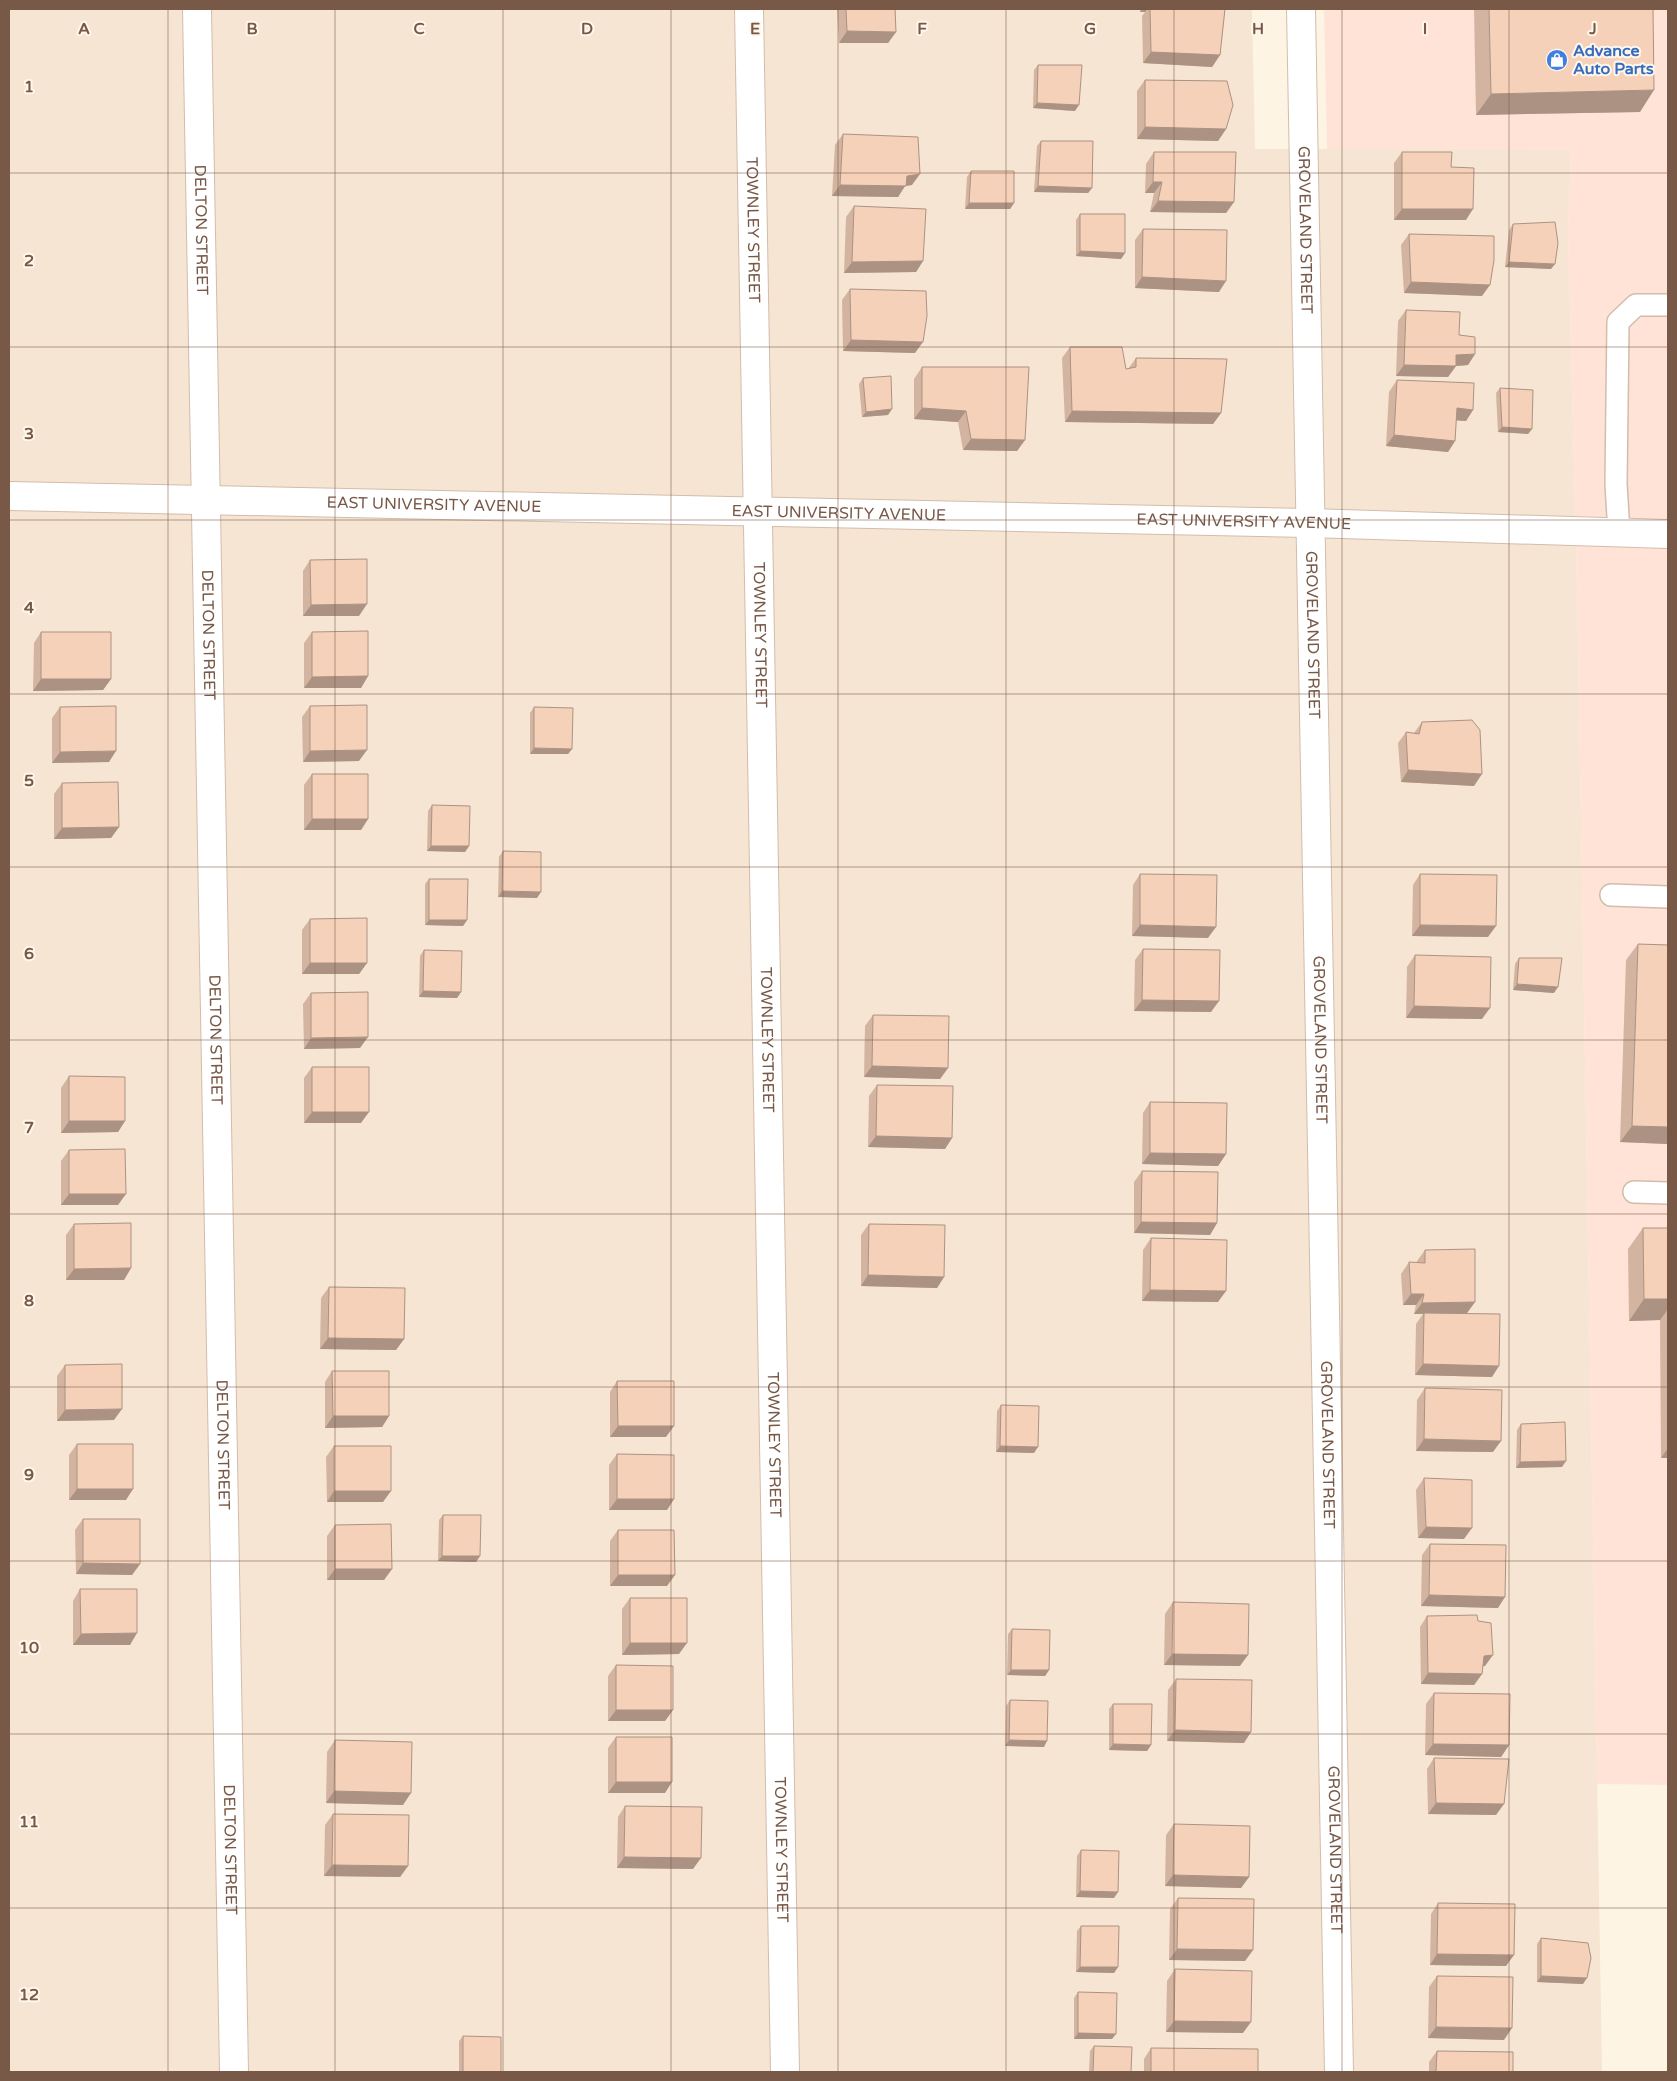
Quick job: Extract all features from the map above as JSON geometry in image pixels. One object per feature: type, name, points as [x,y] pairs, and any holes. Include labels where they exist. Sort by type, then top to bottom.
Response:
[{"type":"street","name":"DELTON STREET","points":[[196,9],[234,2072]]},
{"type":"street","name":"TOWNLEY STREET","points":[[749,9],[785,2072]]},
{"type":"street","name":"GROVELAND STREET","points":[[1301,9],[1339,2072]]},
{"type":"street","name":"EAST UNIVERSITY AVENUE","points":[[9,496],[1310,523],[1668,534]]},
{"type":"lane","points":[[1619,533],[1616,484],[1618,322],[1636,305],[1668,305]]},
{"type":"lane","points":[[1611,895],[1668,897]]},
{"type":"lane","points":[[1634,1192],[1668,1193]]},
{"type":"shaded area","points":[[9,9],[1252,9],[1255,149],[1571,149],[1568,231],[1577,586],[1602,2072],[9,2072]]},
{"type":"shaded area","points":[[1324,9],[1668,9],[1668,1785],[1597,1784],[1577,586],[1568,231],[1571,150],[1327,149]]},
{"type":"building","points":[[846,9],[895,9],[896,32],[847,31]]},
{"type":"building","points":[[1150,9],[1225,9],[1220,55],[1151,52]]},
{"type":"building","name":"Advance Auto Parts","points":[[1489,9],[1653,9],[1654,90],[1491,94]]},
{"type":"building","points":[[1038,65],[1082,65],[1079,105],[1037,103]]},
{"type":"building","points":[[1145,80],[1227,81],[1233,105],[1226,129],[1145,127]]},
{"type":"building","points":[[843,134],[918,137],[920,174],[907,176],[906,186],[840,185]]},
{"type":"building","points":[[1041,141],[1093,141],[1092,188],[1038,186]]},
{"type":"building","points":[[1154,152],[1236,152],[1234,202],[1158,201],[1162,182],[1153,182]]},
{"type":"building","points":[[1402,152],[1452,152],[1451,167],[1474,168],[1473,209],[1402,209]]},
{"type":"building","points":[[971,171],[1014,171],[1014,203],[969,203]]},
{"type":"building","points":[[854,206],[926,209],[923,261],[852,262]]},
{"type":"building","points":[[1080,214],[1125,214],[1125,253],[1080,251]]},
{"type":"building","points":[[1555,222],[1558,243],[1555,264],[1509,262],[1513,224]]},
{"type":"building","points":[[1143,229],[1227,230],[1226,281],[1142,277]]},
{"type":"building","points":[[1409,234],[1494,236],[1494,260],[1490,285],[1411,282]]},
{"type":"building","points":[[850,289],[926,291],[927,316],[923,342],[851,340]]},
{"type":"building","points":[[1406,310],[1460,312],[1459,335],[1475,337],[1475,354],[1456,355],[1456,366],[1404,365]]},
{"type":"building","points":[[1070,347],[1122,347],[1126,369],[1136,367],[1136,358],[1227,359],[1221,413],[1072,411]]},
{"type":"building","points":[[922,367],[1029,367],[1025,440],[971,439],[966,411],[922,408]]},
{"type":"building","points":[[891,376],[892,409],[866,412],[863,378]]},
{"type":"building","points":[[1397,380],[1474,383],[1473,410],[1457,408],[1455,441],[1394,435]]},
{"type":"building","points":[[1500,388],[1533,390],[1532,429],[1502,427]]},
{"type":"building","points":[[367,559],[367,604],[311,605],[310,560]]},
{"type":"building","points":[[368,631],[368,676],[312,677],[312,632]]},
{"type":"building","points":[[41,632],[111,632],[111,679],[41,679]]},
{"type":"building","points":[[367,705],[367,750],[310,751],[310,706]]},
{"type":"building","points":[[116,706],[116,751],[60,752],[60,707]]},
{"type":"building","points":[[534,707],[573,708],[572,749],[534,748]]},
{"type":"building","points":[[1472,720],[1480,730],[1482,774],[1408,770],[1406,732],[1419,734],[1422,722]]},
{"type":"building","points":[[312,774],[368,774],[368,819],[312,819]]},
{"type":"building","points":[[118,782],[119,827],[62,828],[62,783]]},
{"type":"building","points":[[432,805],[470,806],[469,846],[431,846]]},
{"type":"building","points":[[503,851],[541,852],[541,892],[502,891]]},
{"type":"building","points":[[1140,874],[1217,875],[1216,927],[1140,925]]},
{"type":"building","points":[[1420,874],[1497,875],[1496,926],[1420,925]]},
{"type":"building","points":[[429,879],[468,879],[467,920],[429,920]]},
{"type":"building","points":[[367,918],[367,963],[310,963],[310,919]]},
{"type":"building","points":[[1638,944],[1668,945],[1668,1127],[1632,1126]]},
{"type":"building","points":[[1143,949],[1220,950],[1219,1001],[1142,1000]]},
{"type":"building","points":[[424,950],[462,951],[461,992],[423,991]]},
{"type":"building","points":[[1415,955],[1491,957],[1490,1008],[1414,1006]]},
{"type":"building","points":[[1519,958],[1562,958],[1558,987],[1517,984]]},
{"type":"building","points":[[368,992],[368,1037],[311,1038],[311,993]]},
{"type":"building","points":[[873,1015],[949,1016],[948,1068],[872,1066]]},
{"type":"building","points":[[312,1067],[369,1067],[369,1112],[312,1112]]},
{"type":"building","points":[[69,1076],[125,1077],[125,1121],[69,1121]]},
{"type":"building","points":[[877,1085],[953,1086],[952,1138],[876,1136]]},
{"type":"building","points":[[1150,1102],[1227,1103],[1226,1154],[1150,1153]]},
{"type":"building","points":[[125,1149],[126,1194],[69,1194],[69,1150]]},
{"type":"building","points":[[1142,1171],[1218,1172],[1217,1223],[1141,1222]]},
{"type":"building","points":[[131,1223],[131,1268],[74,1269],[74,1224]]},
{"type":"building","points":[[869,1224],[945,1225],[944,1277],[868,1275]]},
{"type":"building","points":[[1643,1228],[1668,1228],[1668,1299],[1644,1299]]},
{"type":"building","points":[[1151,1238],[1227,1240],[1226,1291],[1150,1290]]},
{"type":"building","points":[[1475,1249],[1475,1302],[1422,1303],[1424,1294],[1411,1294],[1409,1262],[1425,1263],[1425,1250]]},
{"type":"building","points":[[329,1287],[405,1288],[404,1339],[328,1338]]},
{"type":"building","points":[[1424,1313],[1500,1314],[1499,1366],[1423,1364]]},
{"type":"building","points":[[122,1364],[122,1409],[65,1410],[65,1365]]},
{"type":"building","points":[[332,1371],[389,1371],[389,1416],[333,1416]]},
{"type":"building","points":[[617,1381],[674,1381],[674,1426],[618,1426]]},
{"type":"building","points":[[1425,1388],[1502,1390],[1501,1441],[1424,1439]]},
{"type":"building","points":[[1001,1405],[1039,1406],[1038,1447],[1000,1446]]},
{"type":"building","points":[[1565,1422],[1566,1461],[1520,1462],[1521,1424]]},
{"type":"building","points":[[77,1444],[133,1444],[133,1489],[77,1489]]},
{"type":"building","points":[[334,1446],[391,1446],[391,1491],[334,1491]]},
{"type":"building","points":[[617,1454],[674,1455],[674,1499],[617,1499]]},
{"type":"building","points":[[1424,1478],[1472,1480],[1472,1528],[1426,1527]]},
{"type":"building","points":[[443,1515],[481,1515],[480,1556],[442,1556]]},
{"type":"building","points":[[83,1519],[140,1519],[140,1564],[83,1563]]},
{"type":"building","points":[[391,1524],[392,1569],[335,1569],[335,1525]]},
{"type":"building","points":[[618,1530],[674,1530],[675,1575],[618,1575]]},
{"type":"building","points":[[1430,1544],[1506,1545],[1505,1597],[1429,1595]]},
{"type":"building","points":[[80,1589],[137,1589],[137,1633],[81,1634]]},
{"type":"building","points":[[630,1598],[687,1598],[687,1643],[630,1643]]},
{"type":"building","points":[[1173,1602],[1249,1604],[1248,1655],[1172,1654]]},
{"type":"building","points":[[1477,1615],[1478,1621],[1491,1623],[1493,1655],[1484,1656],[1482,1674],[1428,1673],[1427,1616]]},
{"type":"building","points":[[1012,1629],[1050,1630],[1049,1670],[1011,1670]]},
{"type":"building","points":[[616,1665],[673,1666],[673,1710],[616,1710]]},
{"type":"building","points":[[1176,1679],[1252,1680],[1251,1732],[1175,1730]]},
{"type":"building","points":[[1434,1693],[1510,1694],[1509,1745],[1433,1744]]},
{"type":"building","points":[[1010,1700],[1048,1701],[1047,1741],[1009,1740]]},
{"type":"building","points":[[1113,1704],[1152,1704],[1151,1745],[1113,1744]]},
{"type":"building","points":[[616,1737],[672,1737],[672,1782],[616,1782]]},
{"type":"building","points":[[335,1740],[412,1742],[411,1793],[334,1791]]},
{"type":"building","points":[[1434,1758],[1509,1759],[1504,1804],[1436,1803]]},
{"type":"building","points":[[625,1806],[702,1807],[701,1858],[624,1857]]},
{"type":"building","points":[[333,1814],[409,1815],[408,1866],[332,1865]]},
{"type":"building","points":[[1174,1824],[1250,1826],[1249,1877],[1173,1875]]},
{"type":"building","points":[[1081,1850],[1119,1851],[1118,1892],[1080,1891]]},
{"type":"building","points":[[1178,1898],[1254,1899],[1253,1950],[1177,1949]]},
{"type":"building","points":[[1438,1903],[1515,1904],[1514,1955],[1437,1954]]},
{"type":"building","points":[[1081,1926],[1119,1926],[1118,1967],[1080,1967]]},
{"type":"building","points":[[1541,1938],[1588,1943],[1591,1958],[1587,1978],[1541,1976]]},
{"type":"building","points":[[1175,1969],[1252,1971],[1251,2022],[1174,2021]]},
{"type":"building","points":[[1437,1976],[1513,1977],[1512,2028],[1436,2027]]},
{"type":"building","points":[[1078,1992],[1117,1993],[1116,2034],[1078,2033]]},
{"type":"building","points":[[463,2036],[501,2037],[501,2072],[463,2072]]},
{"type":"building","points":[[1094,2046],[1132,2047],[1131,2072],[1093,2072]]},
{"type":"building","points":[[1151,2048],[1258,2049],[1258,2072],[1151,2072]]},
{"type":"building","points":[[1437,2051],[1513,2052],[1513,2072],[1436,2072]]},
{"type":"place","name":"Advance Auto Parts","points":[[1557,60]]}]
